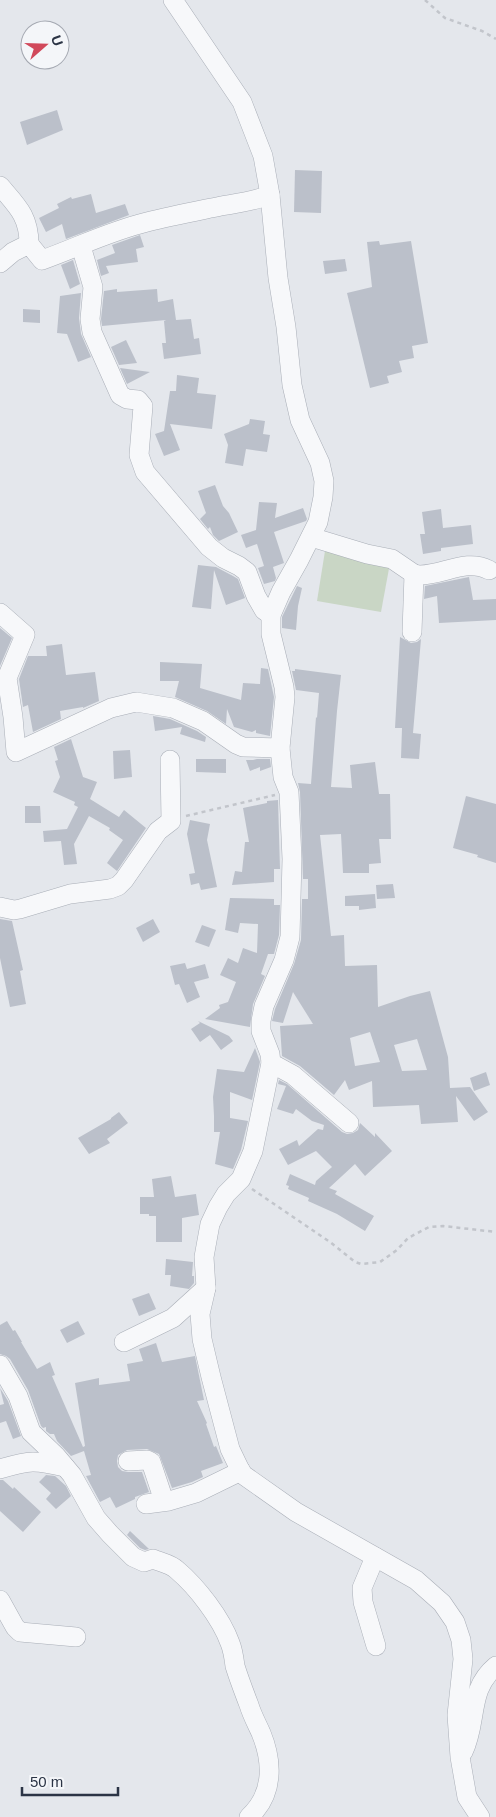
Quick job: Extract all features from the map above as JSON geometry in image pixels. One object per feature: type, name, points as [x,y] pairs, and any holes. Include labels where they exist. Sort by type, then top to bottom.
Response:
[{"type":"street","points":[[173,0],[242,102],[264,156],[292,385],[300,420],[320,463],[324,481],[320,514],[312,537],[283,587],[271,615],[271,634],[285,697],[280,748],[283,777],[289,792],[292,859],[290,937],[284,960],[264,1006],[260,1021],[261,1031],[270,1054],[271,1064],[256,1140],[250,1160],[240,1179],[226,1194],[210,1224],[204,1257],[206,1288],[200,1314],[202,1339],[230,1449],[240,1471],[296,1512],[424,1586],[442,1603],[455,1622],[459,1631],[463,1659],[457,1716],[460,1757],[467,1797],[480,1817]]},
{"type":"street","points":[[0,186],[21,210],[29,230],[29,244],[42,260],[112,232],[148,222],[253,201],[270,195]]},
{"type":"street","points":[[0,263],[13,252],[29,244]]},
{"type":"street","points":[[81,246],[93,287],[90,319],[92,332],[120,395],[127,399],[138,400],[143,406],[139,455],[145,472],[209,547],[222,558],[247,572],[256,596],[264,610],[271,615]]},
{"type":"street","points":[[312,537],[366,554],[392,559],[414,574],[426,575],[470,565],[481,566],[489,570]]},
{"type":"street","points":[[412,632],[414,574]]},
{"type":"street","points":[[0,613],[25,635],[7,678],[16,752],[111,708],[136,702],[173,708],[202,721],[243,747],[280,748]]},
{"type":"street","points":[[0,907],[14,910],[20,909],[70,894],[110,889],[124,880],[158,832],[171,821],[170,760]]},
{"type":"street","points":[[271,1064],[293,1075],[349,1123]]},
{"type":"street","points":[[124,1342],[173,1318],[206,1288]]},
{"type":"street","points":[[0,1365],[18,1396],[31,1432],[56,1456],[72,1475],[96,1518],[133,1557],[144,1562],[152,1559],[176,1568],[210,1606],[227,1637],[251,1714],[261,1731],[268,1750],[270,1772],[266,1793],[256,1811],[249,1817]]},
{"type":"street","points":[[128,1461],[147,1460],[151,1462],[155,1502],[196,1493],[240,1471]]},
{"type":"street","points":[[0,1469],[36,1461],[65,1467]]},
{"type":"street","points":[[375,1557],[362,1588],[363,1602],[376,1646]]},
{"type":"street","points":[[0,1600],[15,1627],[20,1632],[76,1637]]},
{"type":"street","points":[[460,1757],[468,1742],[475,1699],[480,1684],[496,1666]]},
{"type":"path","points":[[425,0],[445,18],[482,31],[496,39]]},
{"type":"path","points":[[171,821],[289,792]]},
{"type":"path","points":[[240,1179],[330,1242],[355,1262],[361,1264],[380,1262],[397,1250],[408,1238],[429,1227],[443,1226],[496,1232]]},
{"type":"green space","points":[[325,551],[390,563],[381,612],[317,601]]},
{"type":"building","points":[[57,110],[63,130],[27,145],[20,122]]},
{"type":"building","points":[[295,170],[322,171],[321,213],[294,212]]},
{"type":"building","points":[[91,194],[96,213],[125,204],[129,215],[66,239],[62,224],[46,232],[39,218],[59,208],[57,204],[71,197],[72,199]]},
{"type":"building","points":[[140,235],[144,247],[136,249],[138,262],[106,266],[109,273],[101,276],[97,260],[115,253],[112,245]]},
{"type":"building","points":[[379,241],[380,245],[411,241],[428,343],[412,346],[414,358],[399,361],[402,372],[387,376],[389,383],[370,388],[347,293],[372,287],[367,242]]},
{"type":"building","points":[[345,259],[347,271],[325,274],[323,261]]},
{"type":"building","points":[[73,260],[80,284],[70,289],[61,265]]},
{"type":"building","points":[[117,289],[117,292],[157,289],[158,302],[173,299],[176,320],[191,319],[194,339],[199,338],[201,354],[164,359],[162,343],[166,343],[164,321],[166,320],[102,326],[104,291]]},
{"type":"building","points":[[81,293],[79,318],[81,334],[91,357],[78,362],[67,334],[57,333],[60,296]]},
{"type":"building","points":[[23,309],[40,310],[40,323],[23,322]]},
{"type":"building","points":[[126,340],[137,363],[119,365],[111,347]]},
{"type":"building","points":[[120,368],[150,372],[127,384]]},
{"type":"building","points":[[177,375],[199,378],[197,393],[216,395],[212,429],[170,424],[180,450],[164,456],[155,434],[164,431],[170,391],[176,391]]},
{"type":"building","points":[[250,419],[265,421],[263,434],[270,435],[267,452],[246,449],[243,466],[225,463],[228,445],[224,434],[249,424]]},
{"type":"building","points":[[215,485],[223,506],[229,513],[238,532],[219,541],[213,535],[210,527],[208,529],[200,519],[206,513],[198,491]]},
{"type":"building","points":[[259,502],[277,503],[275,518],[303,508],[307,519],[274,532],[284,563],[273,567],[275,581],[264,584],[258,568],[264,566],[257,544],[246,548],[241,535],[256,530]]},
{"type":"building","points":[[441,509],[443,528],[471,525],[473,544],[441,548],[441,551],[423,554],[420,534],[425,534],[422,512]]},
{"type":"building","points":[[198,565],[216,567],[238,579],[245,598],[226,605],[214,570],[211,609],[192,607]]},
{"type":"building","points":[[469,577],[473,600],[496,599],[496,620],[439,623],[437,596],[424,599],[425,586]]},
{"type":"building","points":[[297,586],[302,588],[296,630],[282,628],[282,617]]},
{"type":"building","points":[[0,628],[12,638],[0,666]]},
{"type":"building","points":[[400,637],[411,643],[421,639],[413,733],[421,734],[419,759],[401,758],[402,728],[395,728]]},
{"type":"building","points":[[62,644],[66,675],[95,672],[99,701],[83,708],[60,711],[61,719],[33,732],[28,705],[23,707],[19,679],[28,656],[47,656],[46,646]]},
{"type":"building","points":[[160,662],[202,664],[200,688],[241,700],[243,683],[260,684],[261,668],[268,669],[274,697],[270,736],[256,733],[256,730],[252,732],[234,727],[227,709],[226,724],[207,711],[175,697],[179,681],[160,681]]},
{"type":"building","points":[[295,669],[341,675],[331,787],[352,788],[350,765],[375,762],[379,794],[390,794],[391,839],[379,839],[381,863],[369,864],[369,873],[343,873],[341,834],[320,835],[331,936],[344,935],[345,966],[377,965],[378,1007],[430,991],[448,1057],[450,1088],[470,1087],[488,1112],[474,1121],[456,1096],[458,1122],[421,1124],[419,1105],[373,1107],[372,1081],[349,1090],[345,1080],[334,1095],[300,1066],[282,1056],[280,1026],[313,1024],[293,992],[283,1023],[272,1021],[301,940],[302,899],[308,899],[308,879],[303,879],[300,792],[298,783],[311,784],[319,693],[296,690],[292,671],[295,671]],"holes":[[[370,1032],[380,1062],[355,1066],[350,1038]],[[417,1039],[427,1070],[402,1071],[394,1045]]]},
{"type":"building","points":[[153,716],[170,719],[197,731],[206,737],[205,742],[180,734],[182,727],[155,731]]},
{"type":"building","points":[[71,739],[83,777],[97,782],[90,799],[119,817],[124,810],[146,828],[117,871],[107,863],[123,840],[109,830],[110,828],[89,816],[74,844],[77,864],[64,865],[61,841],[44,842],[43,831],[67,829],[78,807],[74,805],[75,802],[53,792],[60,777],[55,761],[58,760],[54,747]]},
{"type":"building","points":[[130,750],[132,777],[114,779],[113,751]]},
{"type":"building","points":[[196,759],[226,759],[226,773],[196,772]]},
{"type":"building","points":[[253,759],[270,759],[271,767],[260,771],[260,767],[250,771],[246,760],[257,760]]},
{"type":"building","points":[[466,796],[496,804],[496,863],[477,857],[478,855],[453,848]]},
{"type":"building","points":[[278,800],[280,869],[274,869],[274,882],[232,885],[235,871],[242,872],[245,842],[249,842],[243,808]]},
{"type":"building","points":[[25,806],[40,806],[41,823],[25,823]]},
{"type":"building","points":[[190,820],[210,824],[207,840],[217,887],[201,890],[199,883],[191,885],[189,874],[195,873],[187,834]]},
{"type":"building","points":[[393,884],[395,898],[377,899],[376,885]]},
{"type":"building","points":[[375,894],[376,908],[359,910],[359,906],[345,906],[345,896]]},
{"type":"building","points":[[230,898],[274,899],[274,905],[280,905],[279,935],[274,954],[268,954],[261,974],[265,976],[253,1004],[250,1027],[205,1019],[220,1008],[219,1005],[228,1002],[236,982],[220,975],[228,958],[238,963],[243,948],[257,953],[258,924],[240,923],[238,933],[225,930]]},
{"type":"building","points":[[0,919],[12,921],[23,970],[20,971],[26,1004],[10,1007],[0,958]]},
{"type":"building","points":[[153,919],[160,932],[143,942],[136,928]]},
{"type":"building","points":[[202,925],[216,930],[209,947],[195,942]]},
{"type":"building","points":[[185,963],[187,969],[205,964],[209,978],[194,982],[200,997],[187,1003],[179,984],[175,985],[170,966]]},
{"type":"building","points":[[198,1021],[229,1036],[233,1041],[221,1050],[210,1035],[200,1042],[191,1029],[200,1023]]},
{"type":"building","points":[[255,1048],[260,1062],[252,1100],[230,1092],[230,1118],[248,1121],[241,1150],[233,1169],[215,1164],[220,1132],[214,1132],[213,1097],[217,1069],[244,1072]]},
{"type":"building","points":[[486,1072],[490,1085],[474,1091],[470,1078]]},
{"type":"building","points":[[279,1080],[287,1084],[342,1132],[347,1134],[353,1133],[358,1130],[360,1123],[375,1137],[375,1133],[392,1151],[365,1176],[355,1164],[329,1188],[337,1191],[335,1194],[374,1216],[365,1231],[337,1214],[308,1201],[309,1198],[288,1189],[289,1186],[286,1185],[290,1174],[315,1185],[316,1181],[332,1167],[316,1151],[288,1165],[279,1149],[297,1140],[299,1146],[318,1129],[323,1130],[324,1125],[312,1121],[296,1109],[293,1114],[277,1109],[286,1086],[278,1084]]},
{"type":"building","points":[[119,1112],[128,1123],[107,1139],[110,1143],[89,1154],[78,1138],[111,1119]]},
{"type":"building","points":[[171,1176],[175,1197],[196,1194],[199,1215],[182,1218],[182,1242],[156,1242],[156,1216],[140,1214],[140,1197],[154,1197],[152,1179]]},
{"type":"building","points":[[166,1259],[193,1262],[192,1276],[194,1276],[194,1283],[189,1289],[170,1286],[171,1275],[165,1275]]},
{"type":"building","points":[[149,1293],[156,1309],[139,1316],[132,1299]]},
{"type":"building","points":[[7,1321],[13,1331],[15,1330],[37,1369],[50,1362],[55,1375],[52,1376],[83,1447],[85,1446],[75,1383],[99,1378],[99,1385],[130,1381],[127,1364],[143,1361],[139,1349],[156,1343],[162,1362],[195,1356],[204,1400],[197,1401],[207,1423],[214,1447],[216,1446],[223,1463],[201,1471],[203,1477],[172,1488],[159,1454],[147,1449],[127,1450],[118,1455],[118,1467],[122,1471],[142,1472],[149,1492],[135,1497],[135,1499],[116,1508],[110,1497],[100,1502],[86,1476],[91,1475],[84,1451],[71,1456],[57,1441],[54,1434],[50,1434],[46,1431],[46,1427],[43,1428],[41,1426],[28,1390],[10,1359],[0,1354],[0,1325]]},
{"type":"building","points":[[78,1321],[85,1334],[67,1343],[60,1330]]},
{"type":"building","points":[[0,1388],[8,1401],[21,1436],[13,1439],[6,1421],[0,1423],[0,1405],[4,1404]]},
{"type":"building","points":[[46,1475],[55,1476],[66,1486],[71,1496],[56,1509],[46,1499],[51,1493],[39,1482]]},
{"type":"building","points":[[0,1480],[3,1480],[13,1489],[14,1487],[41,1512],[23,1532],[0,1511]]},
{"type":"building","points":[[130,1531],[149,1549],[140,1548],[127,1535]]}]
